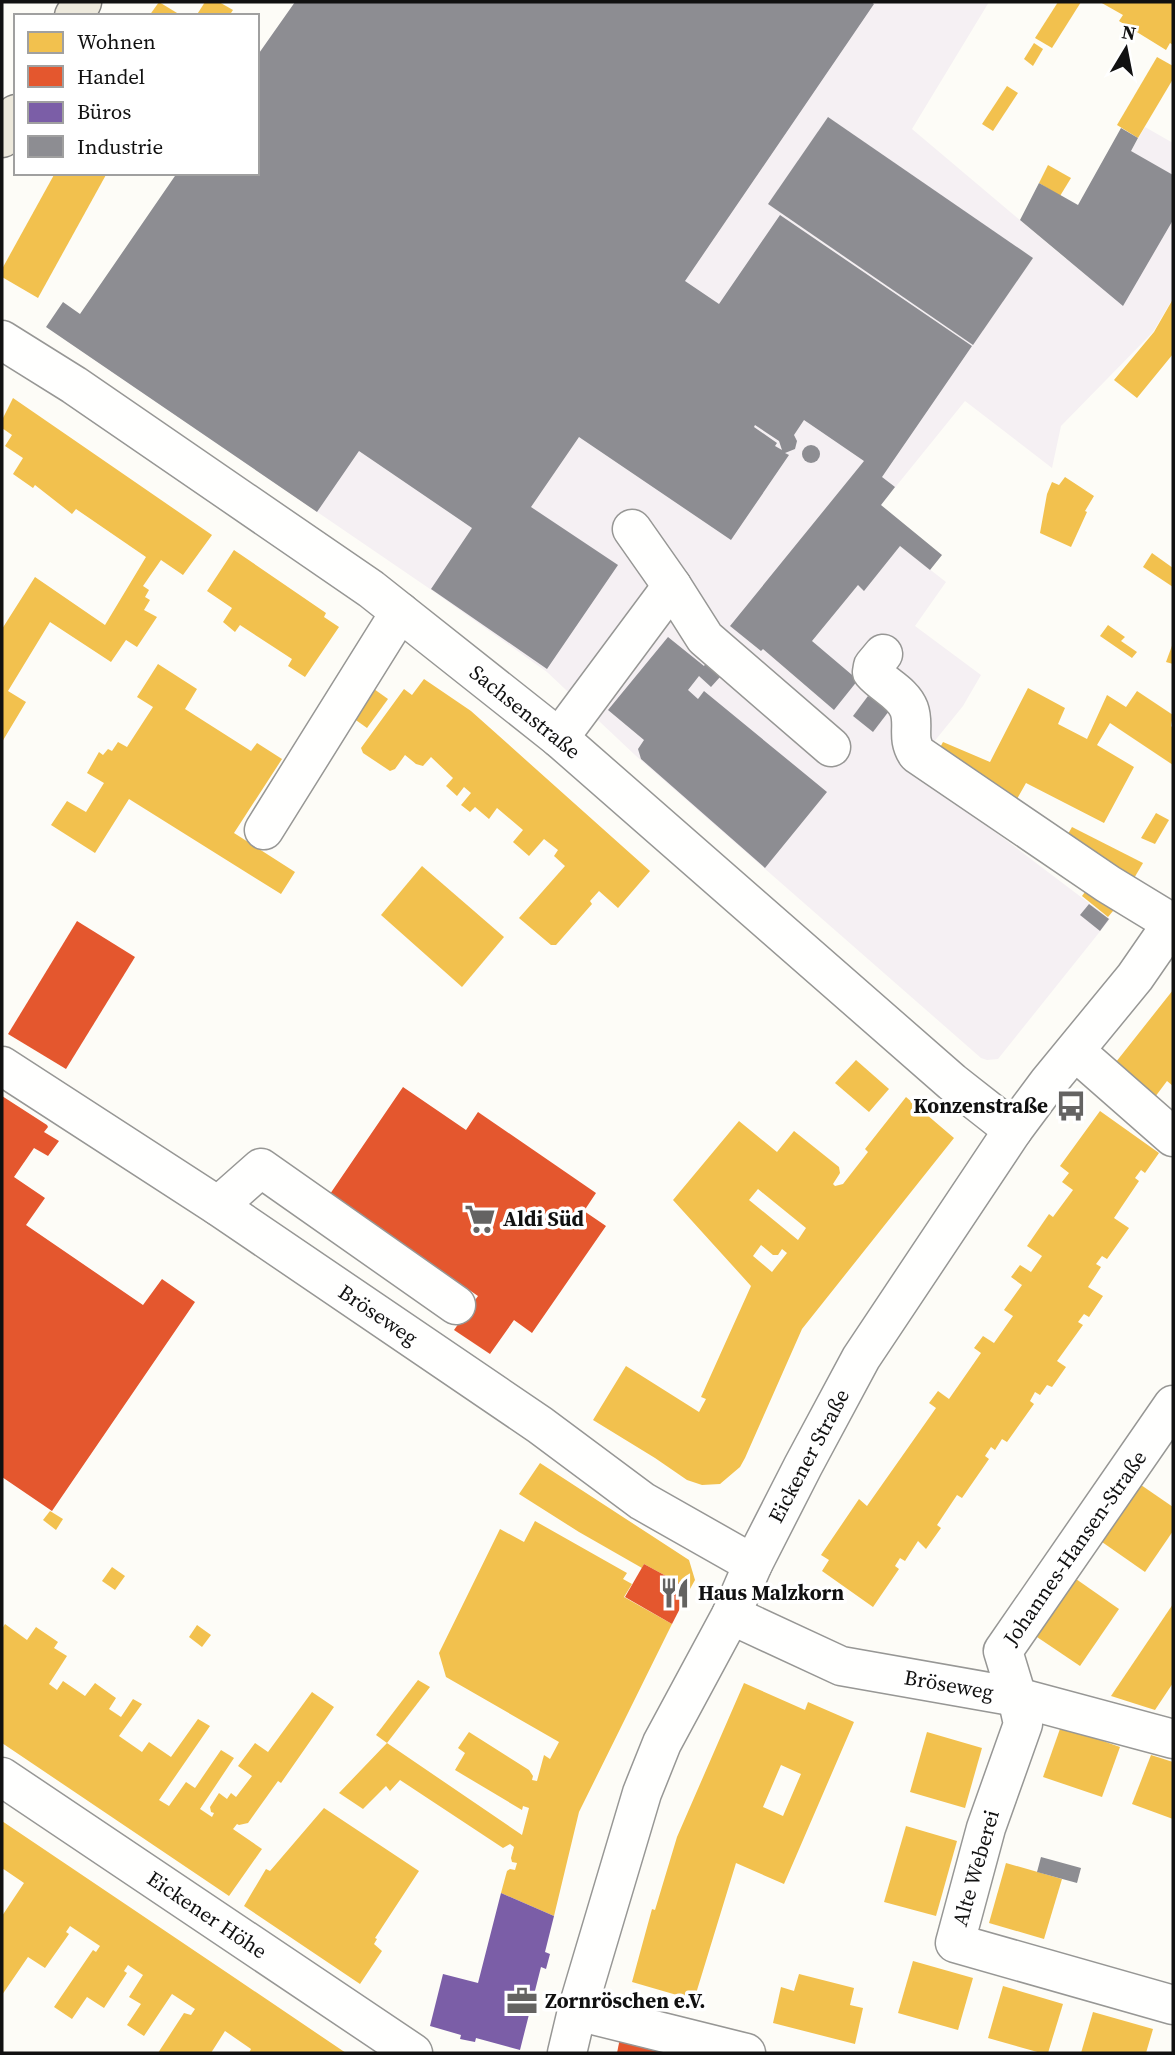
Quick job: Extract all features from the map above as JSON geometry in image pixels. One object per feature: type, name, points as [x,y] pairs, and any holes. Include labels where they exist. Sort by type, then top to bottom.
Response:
[{"type":"main road","points":[[2,138],[14,117]]},
{"type":"street","name":"Sachsenstraße","points":[[2,340],[74,385],[371,589],[559,738],[952,1082],[1013,1130]]},
{"type":"street","points":[[632,529],[705,639],[831,747]]},
{"type":"street","points":[[559,738],[672,586]]},
{"type":"street","points":[[264,830],[400,612]]},
{"type":"street","points":[[883,654],[873,666],[872,672],[903,699],[909,709],[911,746],[917,754],[1108,884],[1173,923]]},
{"type":"street","name":"Eickener Straße","points":[[567,2053],[642,1793],[662,1743],[731,1615],[753,1564],[861,1359],[1013,1130],[1135,977],[1173,923]]},
{"type":"street","points":[[1075,1051],[1173,1137]]},
{"type":"street","name":"Bröseweg","points":[[2,1066],[218,1206],[540,1425],[642,1501],[753,1564]]},
{"type":"street","points":[[218,1206],[261,1168],[456,1305]]},
{"type":"street","name":"Johannes-Hansen-Straße","points":[[1017,1697],[1003,1651],[1173,1405]]},
{"type":"street","name":"Bröseweg","points":[[731,1615],[841,1667],[1017,1697],[1173,1739]]},
{"type":"street","name":"Alte Weberei","points":[[1017,1697],[1023,1724],[986,1828],[955,1943],[1173,2005]]},
{"type":"street","name":"Eickener Höhe","points":[[2,1777],[413,2053]]},
{"type":"street","points":[[577,2011],[746,2053]]},
{"type":"shaded area","points":[[295,2],[989,2],[912,129],[1066,259],[1145,127],[1173,143],[1173,298],[1153,332],[1061,426],[1052,468],[965,401],[868,521],[946,582],[915,626],[981,675],[963,706],[912,769],[1110,919],[998,1059],[981,1058],[635,755],[547,672],[64,339],[255,175],[259,175],[259,53]]},
{"type":"building: Wohnen","points":[[159,2],[179,14],[150,14]]},
{"type":"building: Wohnen","points":[[205,2],[219,2],[233,10],[230,14],[197,14]]},
{"type":"building: Wohnen","points":[[1058,2],[1081,2],[1052,48],[1035,38]]},
{"type":"building: Wohnen","points":[[1100,2],[1173,2],[1173,45],[1170,43],[1166,50],[1119,21],[1123,15]]},
{"type":"building: Wohnen","points":[[1034,43],[1043,49],[1033,66],[1024,59]]},
{"type":"building: Wohnen","points":[[1157,57],[1173,66],[1173,79],[1138,138],[1117,125]]},
{"type":"building: Wohnen","points":[[1007,86],[1018,93],[993,131],[982,124]]},
{"type":"building: Wohnen","points":[[1048,165],[1071,178],[1060,196],[1039,183]]},
{"type":"building: Wohnen","points":[[54,175],[106,175],[38,298],[2,277],[2,269]]},
{"type":"building: Wohnen","points":[[1173,299],[1173,354],[1137,398],[1114,380],[1154,332]]},
{"type":"building: Wohnen","points":[[13,398],[212,535],[183,575],[161,560],[143,586],[149,590],[145,597],[150,600],[144,610],[157,617],[137,647],[126,640],[111,662],[50,622],[8,691],[26,702],[2,742],[2,629],[35,577],[105,625],[146,557],[76,509],[72,514],[35,485],[33,488],[13,474],[23,458],[5,446],[12,435],[2,428],[2,420]]},
{"type":"building: Wohnen","points":[[1065,477],[1094,496],[1071,547],[1040,533],[1047,494],[1052,482],[1059,485]]},
{"type":"building: Wohnen","points":[[234,550],[326,613],[324,617],[339,627],[305,677],[288,666],[292,659],[240,625],[235,632],[223,622],[232,608],[207,591]]},
{"type":"building: Wohnen","points":[[1152,553],[1173,568],[1173,587],[1143,567]]},
{"type":"building: Wohnen","points":[[1108,625],[1125,637],[1121,641],[1137,652],[1132,658],[1100,636]]},
{"type":"building: Wohnen","points":[[1173,643],[1173,664],[1166,662]]},
{"type":"building: Wohnen","points":[[158,664],[197,689],[185,709],[251,751],[257,743],[282,759],[234,833],[295,872],[281,894],[129,799],[95,853],[51,825],[67,801],[86,812],[104,783],[87,773],[99,752],[103,755],[108,749],[112,751],[118,742],[127,747],[153,707],[137,697]]},
{"type":"building: Wohnen","points":[[424,679],[471,711],[650,871],[618,908],[599,891],[590,901],[592,904],[556,945],[551,945],[519,918],[565,866],[554,856],[558,850],[544,839],[529,856],[513,842],[523,830],[497,808],[489,819],[475,807],[470,812],[461,805],[471,793],[464,787],[457,796],[446,786],[453,778],[431,757],[423,766],[405,755],[395,769],[390,771],[363,753],[361,748],[404,689],[412,695]]},
{"type":"building: Wohnen","points":[[1028,688],[1065,708],[1058,724],[1087,739],[1107,695],[1126,707],[1137,691],[1173,715],[1173,765],[1110,723],[1097,745],[1134,767],[1104,823],[1026,783],[1013,806],[936,755],[943,742],[990,762]]},
{"type":"building: Wohnen","points":[[374,689],[388,699],[367,728],[353,718]]},
{"type":"building: Wohnen","points":[[1156,813],[1169,820],[1155,844],[1141,838]]},
{"type":"building: Wohnen","points":[[1072,827],[1143,863],[1133,880],[1064,841]]},
{"type":"building: Wohnen","points":[[422,866],[504,937],[462,987],[381,915]]},
{"type":"building: Wohnen","points":[[1091,884],[1118,905],[1108,917],[1082,896]]},
{"type":"building: Wohnen","points":[[1173,990],[1173,1086],[1167,1081],[1155,1097],[1116,1062]]},
{"type":"building: Wohnen","points":[[856,1060],[889,1089],[869,1112],[835,1083]]},
{"type":"building: Wohnen","points":[[906,1097],[954,1138],[802,1329],[740,1467],[720,1484],[702,1485],[687,1480],[593,1420],[626,1366],[699,1412],[706,1399],[701,1397],[751,1286],[673,1200],[739,1121],[777,1152],[794,1131],[839,1167],[840,1173],[833,1184],[835,1186],[843,1184],[868,1152],[865,1149]],"holes":[[[758,1189],[806,1228],[798,1240],[749,1200]],[[761,1245],[773,1255],[778,1255],[782,1249],[787,1253],[772,1272],[753,1256]]]},
{"type":"building: Wohnen","points":[[1100,1111],[1159,1153],[1145,1173],[1141,1170],[1135,1178],[1139,1181],[1114,1218],[1129,1228],[1107,1259],[1102,1256],[1096,1264],[1101,1267],[1088,1287],[1103,1296],[1089,1317],[1084,1314],[1078,1322],[1083,1325],[1057,1361],[1066,1367],[1052,1387],[1047,1385],[1040,1395],[1035,1392],[1030,1401],[1034,1404],[1007,1442],[1002,1439],[995,1450],[991,1447],[985,1456],[989,1459],[962,1498],[957,1495],[937,1525],[941,1528],[926,1549],[918,1541],[905,1561],[900,1558],[895,1566],[899,1569],[873,1607],[822,1571],[829,1560],[821,1555],[859,1499],[867,1506],[936,1408],[929,1403],[938,1391],[949,1399],[981,1353],[974,1348],[983,1336],[994,1343],[1013,1316],[1004,1310],[1022,1285],[1011,1277],[1020,1265],[1031,1272],[1042,1256],[1027,1246],[1049,1214],[1053,1217],[1073,1190],[1062,1182],[1069,1173],[1060,1166]]},
{"type":"building: Wohnen","points":[[540,1463],[689,1560],[695,1580],[690,1589],[644,1564],[642,1568],[519,1494]]},
{"type":"building: Wohnen","points":[[1141,1485],[1173,1507],[1173,1531],[1145,1572],[1102,1542]]},
{"type":"building: Wohnen","points":[[50,1511],[63,1519],[56,1530],[43,1520]]},
{"type":"building: Wohnen","points":[[535,1521],[627,1573],[623,1579],[632,1584],[624,1597],[672,1624],[579,1812],[554,1916],[501,1893],[507,1871],[515,1870],[517,1863],[512,1862],[511,1858],[514,1847],[510,1844],[503,1848],[400,1780],[390,1791],[386,1786],[363,1809],[339,1793],[387,1743],[522,1835],[529,1808],[523,1806],[522,1810],[455,1770],[465,1753],[458,1748],[469,1732],[529,1770],[533,1776],[532,1780],[537,1781],[544,1755],[550,1759],[559,1742],[446,1677],[439,1653],[500,1529],[524,1542]]},
{"type":"building: Wohnen","points":[[112,1567],[125,1576],[115,1590],[102,1581]]},
{"type":"building: Wohnen","points":[[1076,1579],[1119,1609],[1080,1666],[1037,1637]]},
{"type":"building: Wohnen","points":[[1173,1604],[1173,1683],[1155,1710],[1111,1696]]},
{"type":"building: Wohnen","points":[[5,1624],[27,1640],[36,1627],[58,1642],[54,1648],[67,1656],[49,1684],[57,1690],[63,1681],[85,1696],[95,1683],[116,1698],[109,1709],[121,1717],[133,1699],[142,1704],[119,1736],[142,1752],[149,1742],[171,1757],[198,1719],[210,1726],[159,1800],[169,1806],[186,1782],[195,1788],[221,1750],[234,1758],[200,1809],[212,1817],[214,1813],[210,1807],[219,1793],[227,1799],[231,1793],[236,1797],[252,1776],[238,1766],[255,1743],[268,1752],[312,1692],[334,1707],[281,1783],[278,1781],[248,1823],[237,1824],[233,1829],[262,1849],[229,1896],[2,1743],[2,1629]]},
{"type":"building: Wohnen","points":[[197,1625],[211,1635],[202,1647],[189,1637]]},
{"type":"building: Wohnen","points":[[418,1680],[430,1687],[387,1743],[376,1735]]},
{"type":"building: Wohnen","points":[[744,1683],[805,1710],[808,1702],[854,1722],[784,1884],[736,1863],[694,2000],[632,1982],[652,1909],[655,1910],[677,1837]],"holes":[[[781,1765],[801,1774],[783,1816],[763,1807]]]},
{"type":"building: Wohnen","points":[[1061,1726],[1120,1747],[1102,1797],[1043,1777]]},
{"type":"building: Wohnen","points":[[927,1732],[982,1748],[965,1808],[910,1792]]},
{"type":"building: Wohnen","points":[[1151,1755],[1173,1762],[1173,1819],[1132,1804]]},
{"type":"building: Wohnen","points":[[324,1808],[419,1871],[375,1938],[377,1939],[374,1944],[382,1951],[360,1984],[244,1906],[266,1869],[270,1871]]},
{"type":"building: Wohnen","points":[[2,1821],[346,2053],[249,2053],[251,2049],[225,2031],[211,2053],[158,2053],[184,2013],[191,2015],[195,2009],[172,1994],[144,2036],[127,2025],[141,2004],[129,1997],[143,1975],[128,1965],[124,1971],[127,1973],[104,2008],[87,1997],[72,2019],[54,2007],[93,1950],[96,1952],[100,1946],[70,1926],[66,1932],[69,1934],[45,1968],[28,1957],[2,1995],[2,1916],[24,1883],[2,1868]]},
{"type":"building: Wohnen","points":[[906,1826],[957,1841],[936,1916],[884,1902]]},
{"type":"building: Wohnen","points":[[1006,1863],[1062,1879],[1044,1939],[989,1923]]},
{"type":"building: Wohnen","points":[[913,1961],[973,1978],[958,2030],[898,2013]]},
{"type":"building: Wohnen","points":[[799,1974],[854,1988],[850,2005],[863,2008],[855,2044],[773,2023],[781,1987],[794,1991]]},
{"type":"building: Wohnen","points":[[1003,1986],[1063,2004],[1048,2053],[988,2038]]},
{"type":"building: Wohnen","points":[[1093,2012],[1153,2029],[1146,2053],[1081,2053]]},
{"type":"building: Handel","points":[[77,921],[135,957],[66,1069],[8,1034]]},
{"type":"building: Handel","name":"Aldi Süd","points":[[403,1087],[466,1130],[478,1112],[596,1193],[584,1211],[606,1226],[532,1333],[514,1320],[490,1354],[454,1330],[478,1296],[330,1194]]},
{"type":"building: Handel","points":[[2,1096],[47,1125],[44,1132],[59,1141],[48,1156],[34,1148],[14,1177],[45,1198],[26,1225],[143,1305],[162,1279],[195,1302],[52,1511],[2,1477]]},
{"type":"building: Handel","points":[[644,1564],[690,1589],[672,1624],[625,1597]]},
{"type":"building: Handel","points":[[620,2038],[675,2053],[617,2053]]},
{"type":"building: Büros","points":[[501,1893],[554,1916],[545,1952],[550,1954],[546,1969],[541,1967],[520,2050],[476,2038],[475,2042],[460,2039],[461,2035],[430,2026],[443,1974],[478,1983]]},
{"type":"building: Industrie","points":[[295,2],[871,2],[874,4],[685,281],[719,304],[780,215],[972,346],[882,477],[895,487],[881,505],[942,555],[930,570],[900,546],[864,591],[858,585],[812,641],[858,680],[834,710],[763,649],[761,651],[730,626],[864,461],[804,420],[794,435],[797,441],[795,449],[785,453],[789,455],[731,540],[579,437],[531,507],[618,565],[547,669],[431,589],[472,528],[359,451],[317,512],[46,327],[63,302],[80,314],[176,175],[259,175],[259,53]],"holes":[[[755,425],[779,441],[782,450],[775,446],[777,443],[754,427]]]},
{"type":"building: Industrie","points":[[828,117],[1033,258],[973,345],[768,204]]},
{"type":"building: Industrie","points":[[1121,128],[1138,138],[1131,151],[1173,175],[1173,220],[1123,306],[1020,220],[1039,183],[1078,205]]},
{"type":"building: Industrie","points":[[811,445],[817,448],[820,454],[817,460],[811,463],[805,460],[802,454],[805,448]]},
{"type":"building: Industrie","points":[[668,637],[704,666],[706,663],[720,677],[711,687],[699,676],[688,690],[698,699],[704,691],[827,792],[765,868],[641,759],[638,749],[644,740],[608,710]]},
{"type":"building: Industrie","points":[[868,696],[889,711],[873,732],[853,716]]},
{"type":"building: Industrie","points":[[1089,904],[1109,919],[1100,931],[1080,915]]},
{"type":"building: Industrie","points":[[1041,1857],[1081,1868],[1077,1883],[1037,1872]]},
{"type":"place","name":"Konzenstraße","points":[[1071,1106]]},
{"type":"place","name":"Aldi Süd","points":[[480,1219]]},
{"type":"place","name":"Haus Malzkorn","points":[[675,1593]]},
{"type":"place","name":"Zornröschen e.V.","points":[[522,2001]]}]
